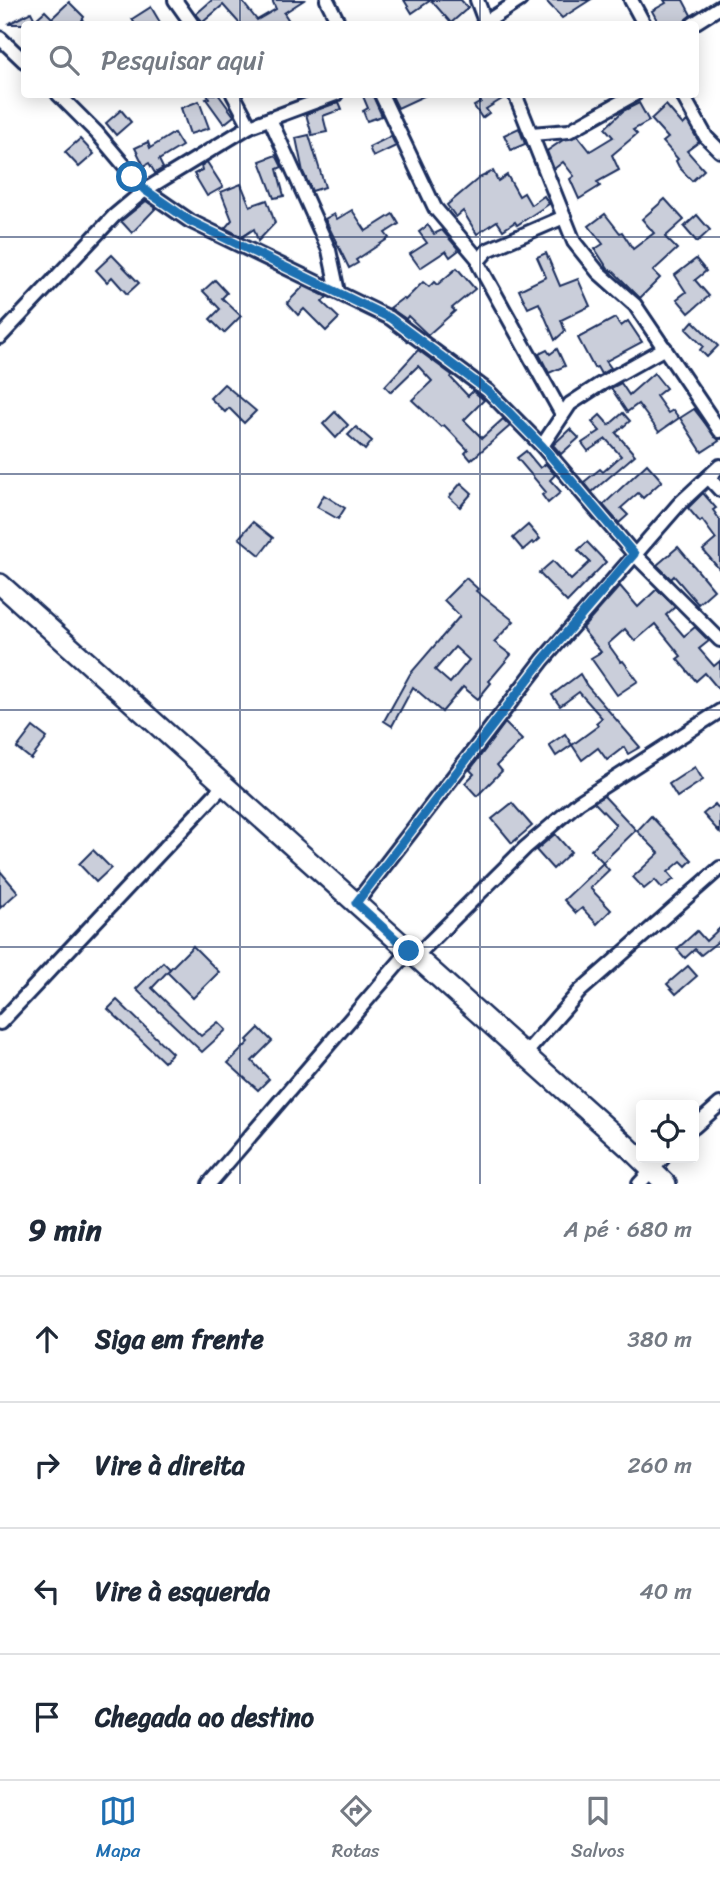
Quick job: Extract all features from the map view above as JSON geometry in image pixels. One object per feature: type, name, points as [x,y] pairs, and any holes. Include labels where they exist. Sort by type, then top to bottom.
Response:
[{"type":"main road","points":[[0,584],[525,1054],[655,1174]]},
{"type":"street","points":[[175,0],[189,21]]},
{"type":"street","points":[[327,0],[338,21]]},
{"type":"street","points":[[477,0],[484,21]]},
{"type":"street","points":[[489,21],[520,0]]},
{"type":"street","points":[[631,0],[643,21]]},
{"type":"street","points":[[698,21],[720,7]]},
{"type":"street","points":[[0,38],[21,58]]},
{"type":"street","points":[[62,98],[97,133],[145,190],[190,221],[390,318],[488,391],[542,446],[634,554],[720,640]]},
{"type":"street","points":[[235,98],[250,126]]},
{"type":"street","points":[[0,337],[114,216],[145,190],[250,126],[325,98]]},
{"type":"street","points":[[383,98],[435,208],[479,260],[496,298],[562,414]]},
{"type":"street","points":[[517,98],[574,242],[586,259],[635,305],[720,431]]},
{"type":"street","points":[[531,134],[569,131],[628,98]]},
{"type":"street","points":[[684,98],[706,136],[720,151]]},
{"type":"street","points":[[270,119],[329,250],[338,292]]},
{"type":"street","points":[[479,260],[488,250],[564,217]]},
{"type":"street","points":[[542,446],[570,404],[665,348]]},
{"type":"street","points":[[356,903],[543,660],[680,503],[720,466]]},
{"type":"street","points":[[708,477],[720,489]]},
{"type":"street","points":[[209,1184],[412,954],[525,848],[579,802],[720,711]]},
{"type":"street","points":[[0,1023],[224,785]]},
{"type":"street","points":[[525,1054],[580,991],[720,868]]},
{"type":"street","points":[[699,1123],[720,1104]]},
{"type":"building","points":[[212,0],[241,0],[257,20],[276,9],[272,0],[304,0],[284,13],[289,21],[237,21],[223,5],[204,21],[196,14]]},
{"type":"building","points":[[404,0],[431,0],[412,13]]},
{"type":"building","points":[[431,0],[461,0],[468,8],[453,21],[449,21]]},
{"type":"building","points":[[545,0],[590,0],[562,18]]},
{"type":"building","points":[[664,0],[683,0],[691,15],[685,21],[657,21],[652,11],[666,3]]},
{"type":"building","points":[[69,2],[84,17],[83,21],[21,21],[21,24],[8,24],[31,12],[35,20],[45,11],[52,18]]},
{"type":"building","points":[[151,7],[159,21],[133,21],[132,19]]},
{"type":"building","points":[[221,98],[234,116],[224,124],[206,99]]},
{"type":"building","points":[[364,98],[374,98],[382,116],[367,121],[363,111],[368,108]]},
{"type":"building","points":[[393,98],[419,98],[398,108]]},
{"type":"building","points":[[479,98],[504,98],[486,109],[489,113],[482,118],[474,106],[481,102]]},
{"type":"building","points":[[199,101],[209,128],[190,134],[181,108]]},
{"type":"building","points":[[339,102],[342,109],[323,116],[327,132],[312,135],[306,114]]},
{"type":"building","points":[[639,103],[649,121],[633,130],[637,134],[612,155],[619,170],[597,182],[600,186],[579,199],[570,179],[574,176],[563,162],[554,169],[547,151],[563,140],[578,136],[590,151],[613,137],[605,128],[623,111]]},
{"type":"building","points":[[666,105],[683,125],[687,121],[699,142],[687,151],[704,170],[692,181],[663,142],[668,138],[651,119]]},
{"type":"building","points":[[121,110],[131,122],[116,135],[106,123]]},
{"type":"building","points":[[519,128],[525,144],[511,150],[504,135]]},
{"type":"building","points":[[174,133],[182,146],[159,160],[163,168],[155,173],[149,163],[144,166],[135,148],[148,142],[150,148]]},
{"type":"building","points":[[309,135],[325,187],[312,191],[303,172],[296,138]]},
{"type":"building","points":[[391,136],[396,146],[373,157],[369,147]]},
{"type":"building","points":[[80,139],[94,154],[79,167],[65,152]]},
{"type":"building","points":[[276,155],[282,167],[277,169],[284,196],[274,198],[260,161]]},
{"type":"building","points":[[207,162],[223,187],[207,196],[194,174],[202,170],[201,166]]},
{"type":"building","points":[[493,171],[498,181],[507,175],[519,196],[524,193],[531,205],[544,196],[549,204],[517,225],[515,222],[503,230],[497,221],[477,234],[463,211],[456,217],[447,205],[479,178]]},
{"type":"building","points":[[241,184],[250,206],[267,200],[275,223],[258,241],[254,229],[242,237],[225,228],[232,220],[221,192]]},
{"type":"building","points":[[665,199],[684,220],[665,237],[677,249],[653,271],[660,278],[640,298],[608,269],[595,249],[603,244],[589,226],[605,214],[633,249],[654,233],[642,219]]},
{"type":"building","points":[[146,201],[156,208],[132,233],[121,221]]},
{"type":"building","points":[[352,210],[366,231],[393,214],[399,224],[385,233],[389,238],[356,260],[358,263],[349,268],[325,219],[334,214],[337,219]]},
{"type":"building","points":[[697,215],[710,230],[697,242],[684,227]]},
{"type":"building","points":[[428,225],[434,234],[442,230],[459,250],[450,257],[446,251],[420,268],[410,254],[427,243],[419,232]]},
{"type":"building","points":[[546,253],[560,286],[578,279],[590,306],[561,320],[565,331],[555,340],[539,303],[528,308],[519,290],[546,277],[537,257]]},
{"type":"building","points":[[112,255],[139,283],[127,294],[112,277],[107,282],[96,270]]},
{"type":"building","points":[[696,259],[706,271],[695,280],[709,296],[689,313],[677,299],[686,292],[675,275]]},
{"type":"building","points":[[457,268],[475,289],[452,308],[455,311],[428,335],[408,316],[406,319],[390,308],[403,298],[405,300],[423,282],[429,287],[434,282],[437,285]]},
{"type":"building","points":[[215,280],[227,293],[222,298],[241,316],[224,333],[210,319],[220,309],[203,291]]},
{"type":"building","points":[[304,286],[327,297],[322,302],[339,318],[326,331],[304,309],[298,315],[287,303]]},
{"type":"building","points":[[615,318],[621,326],[628,321],[642,342],[606,361],[611,368],[601,374],[597,367],[594,368],[578,338]]},
{"type":"building","points":[[693,321],[718,346],[707,357],[700,350],[703,346],[686,329]]},
{"type":"building","points":[[557,349],[565,366],[549,373],[539,354],[547,350],[550,354]]},
{"type":"building","points":[[418,350],[452,375],[451,378],[468,396],[473,391],[484,400],[464,420],[482,438],[503,419],[510,426],[471,460],[465,453],[468,450],[444,425],[441,427],[412,400],[432,381],[418,366],[391,392],[385,386]]},
{"type":"building","points":[[654,373],[666,388],[656,396],[668,413],[673,410],[679,418],[659,432],[638,404],[627,412],[611,388],[621,383],[629,395]]},
{"type":"building","points":[[224,384],[256,411],[244,423],[229,408],[225,412],[210,398]]},
{"type":"building","points":[[694,409],[719,441],[702,452],[680,418]]},
{"type":"building","points":[[335,412],[348,425],[336,438],[323,424]]},
{"type":"building","points":[[623,413],[630,421],[616,433],[635,455],[592,492],[584,482],[600,469],[603,472],[621,456],[606,439],[588,451],[582,443],[600,431],[592,422],[600,415],[609,425]]},
{"type":"building","points":[[356,427],[372,441],[365,450],[348,435]]},
{"type":"building","points":[[570,429],[579,438],[561,454],[553,445]]},
{"type":"building","points":[[526,451],[540,468],[546,464],[555,475],[550,480],[561,492],[548,503],[542,495],[546,492],[517,458]]},
{"type":"building","points":[[647,464],[662,481],[643,498],[638,493],[621,508],[628,515],[619,523],[603,505]]},
{"type":"building","points":[[461,483],[472,493],[460,507],[449,497]]},
{"type":"building","points":[[703,493],[716,508],[713,510],[720,520],[720,570],[703,550],[716,539],[702,520],[700,522],[688,508]]},
{"type":"building","points":[[324,495],[345,508],[338,519],[317,507]]},
{"type":"building","points":[[253,522],[273,538],[260,555],[239,538]]},
{"type":"building","points":[[528,525],[540,539],[523,550],[513,538]]},
{"type":"building","points":[[587,542],[606,562],[567,602],[539,573],[553,561],[571,580],[590,562],[578,550]]},
{"type":"building","points":[[678,547],[714,590],[698,604],[674,576],[671,579],[657,565]]},
{"type":"building","points":[[466,578],[478,589],[476,591],[514,621],[494,642],[511,655],[478,699],[463,687],[442,712],[413,687],[392,726],[384,721],[410,674],[460,616],[444,600]],"holes":[[[455,647],[469,660],[450,683],[435,670]]]},
{"type":"building","points":[[620,586],[638,607],[657,589],[675,607],[666,615],[684,636],[695,627],[709,641],[699,649],[714,666],[720,661],[720,691],[705,673],[696,681],[677,659],[681,656],[655,624],[635,641],[625,629],[608,644],[638,681],[617,695],[591,658],[601,652],[582,629]]},
{"type":"building","points":[[580,674],[587,686],[640,747],[628,754],[624,747],[607,760],[598,748],[582,760],[572,745],[598,726],[596,723],[602,718],[579,692],[560,706],[552,695]]},
{"type":"building","points":[[505,723],[522,740],[497,765],[502,771],[477,796],[465,783],[474,774],[470,770]]},
{"type":"building","points":[[33,727],[47,738],[31,759],[17,748]]},
{"type":"building","points":[[565,734],[572,745],[556,756],[549,745]]},
{"type":"building","points":[[695,767],[703,780],[677,797],[669,784]]},
{"type":"building","points":[[604,796],[636,830],[603,862],[591,850],[616,825],[594,802]]},
{"type":"building","points":[[512,803],[532,826],[512,843],[492,819]]},
{"type":"building","points":[[715,804],[720,810],[720,833],[703,814]]},
{"type":"building","points":[[651,816],[692,860],[686,866],[681,861],[668,872],[674,879],[662,888],[655,880],[644,889],[633,877],[659,853],[637,831]]},
{"type":"building","points":[[555,834],[571,852],[553,869],[536,850]]},
{"type":"building","points":[[93,850],[111,868],[96,882],[79,864]]},
{"type":"building","points":[[603,863],[609,870],[590,888],[611,910],[597,924],[582,908],[576,913],[564,900]]},
{"type":"building","points":[[0,871],[18,892],[0,908]]},
{"type":"building","points":[[720,928],[720,940],[701,955],[695,949],[685,958],[677,949],[697,931],[706,941]]},
{"type":"building","points":[[193,946],[219,972],[193,998],[167,972]]},
{"type":"building","points":[[163,962],[170,969],[152,988],[201,1036],[218,1022],[226,1030],[202,1052],[136,989]]},
{"type":"building","points":[[688,966],[697,976],[676,994],[667,984]]},
{"type":"building","points":[[117,1000],[172,1053],[164,1062],[108,1009]]},
{"type":"building","points":[[259,1028],[272,1041],[252,1061],[269,1079],[258,1090],[228,1063]]},
{"type":"route","points":[[132,177],[145,190],[190,221],[390,318],[488,391],[542,446],[634,554],[543,660],[356,903],[409,951]]}]
